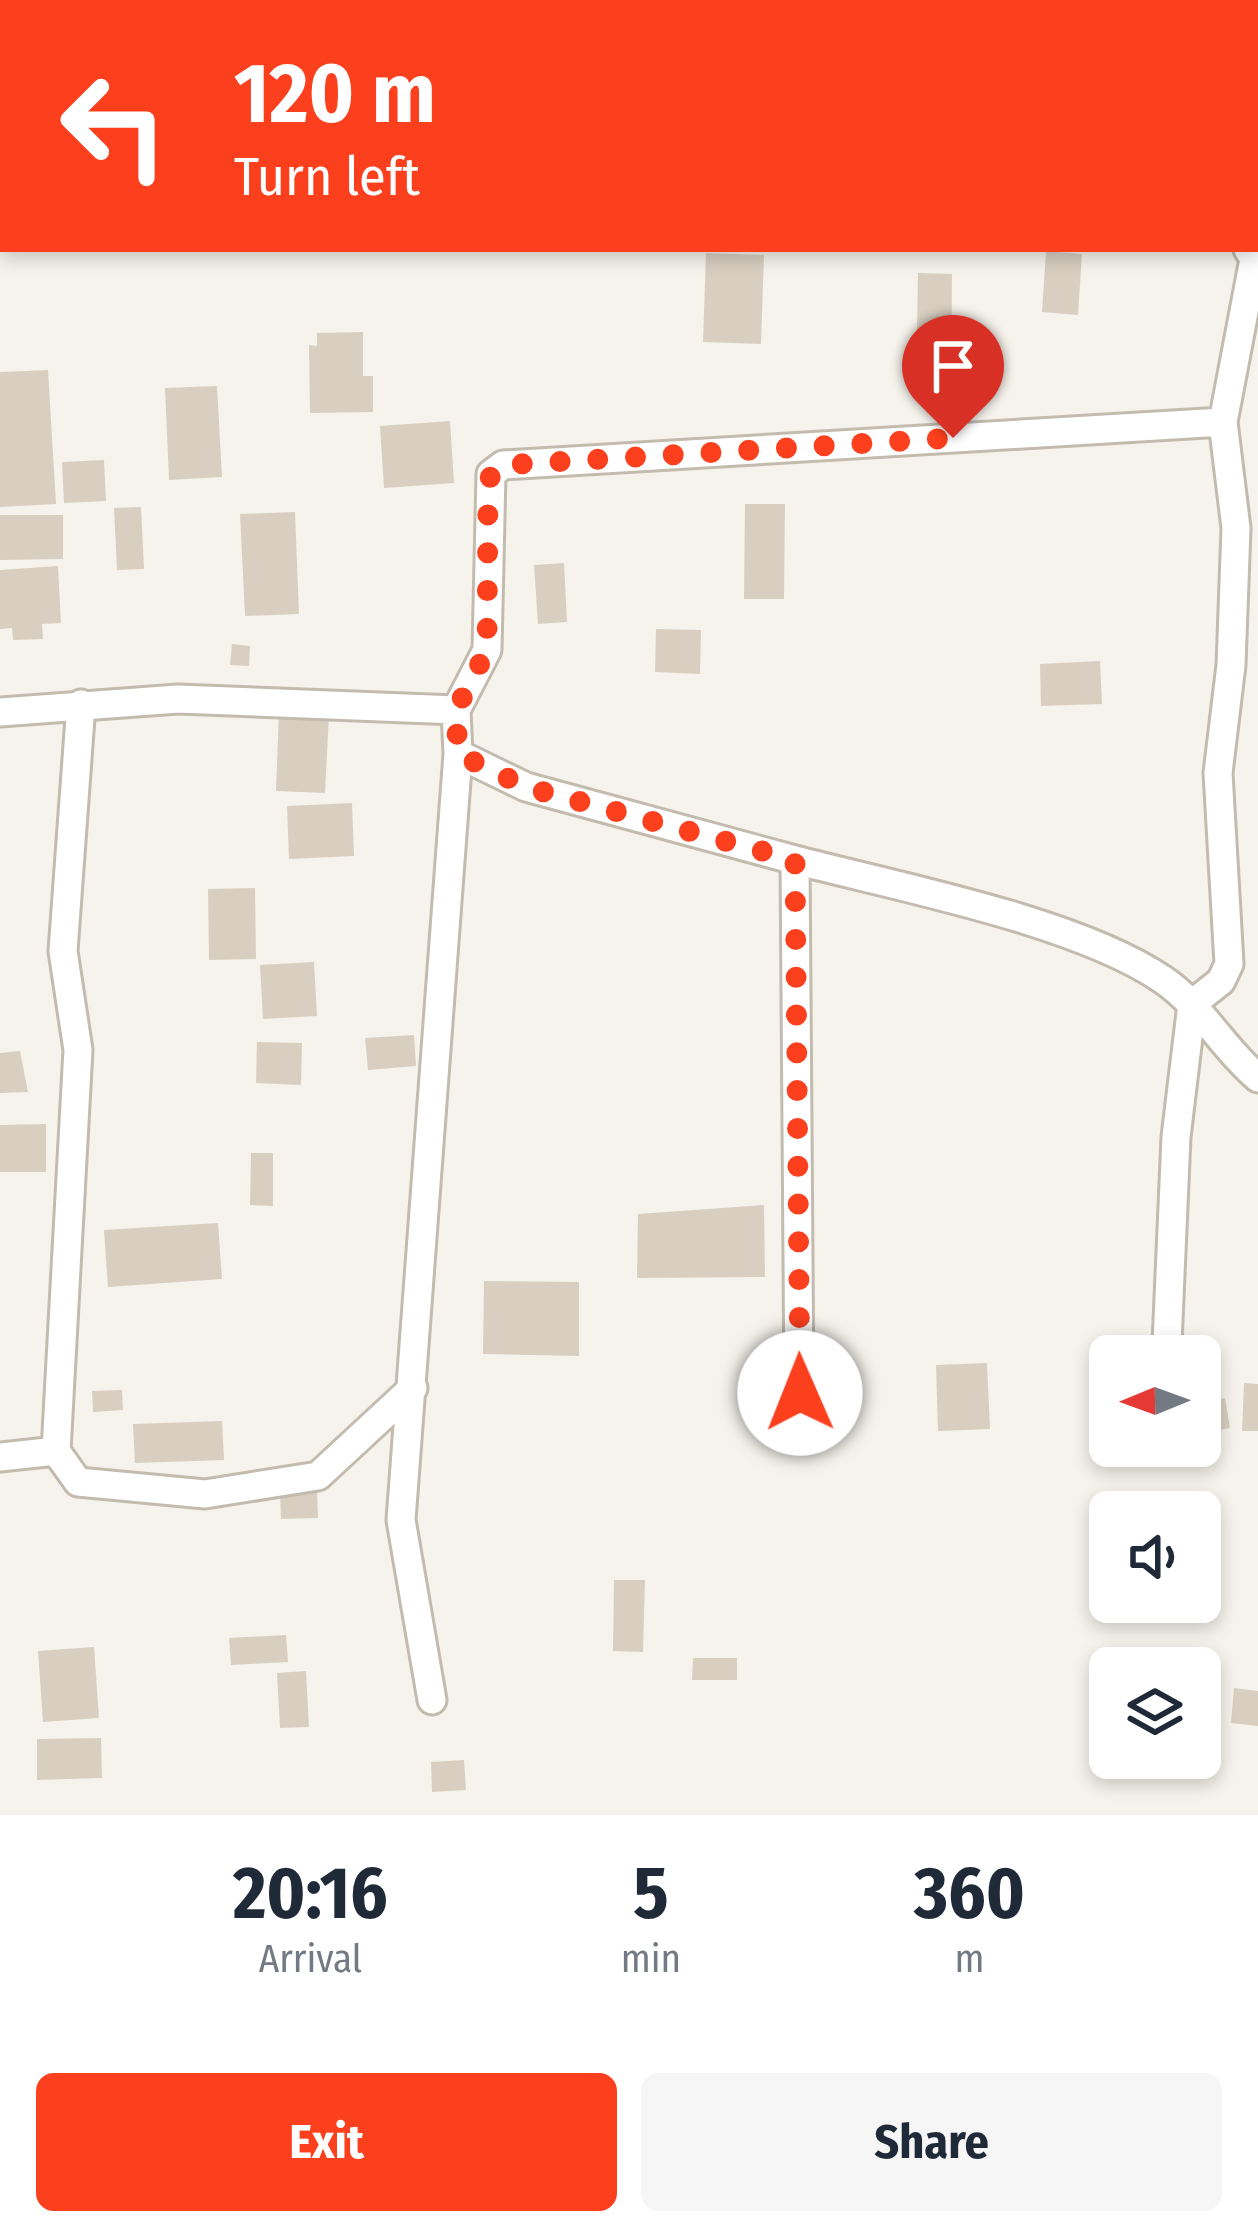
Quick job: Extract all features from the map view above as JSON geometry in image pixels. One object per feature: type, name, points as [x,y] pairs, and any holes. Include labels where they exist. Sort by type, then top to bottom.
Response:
[{"type":"street","points":[[1167,1335],[1176,1137],[1192,1004],[1221,981],[1229,964],[1218,773],[1231,665],[1236,528],[1223,422],[1254,259],[1250,252]]},
{"type":"street","points":[[432,1700],[401,1520],[458,754],[456,710],[487,650],[491,474],[503,465],[1223,422]]},
{"type":"street","points":[[0,712],[178,699],[456,710]]},
{"type":"street","points":[[81,704],[63,950],[78,1050],[56,1451],[78,1482],[206,1494],[319,1476],[412,1388]]},
{"type":"street","points":[[458,754],[526,787],[975,907],[1121,956],[1192,1004],[1234,1058],[1258,1078]]},
{"type":"street","points":[[795,860],[800,1393]]},
{"type":"street","points":[[0,1457],[56,1451]]},
{"type":"building","points":[[1046,252],[1082,254],[1078,315],[1042,312]]},
{"type":"building","points":[[706,253],[764,255],[761,344],[703,342]]},
{"type":"building","points":[[918,273],[952,274],[951,388],[916,388]]},
{"type":"building","points":[[363,332],[363,376],[373,376],[373,412],[310,413],[309,345],[317,346],[317,333]]},
{"type":"building","points":[[48,370],[56,504],[0,507],[0,372]]},
{"type":"building","points":[[217,386],[222,477],[169,480],[165,388]]},
{"type":"building","points":[[450,421],[454,483],[384,488],[380,426]]},
{"type":"building","points":[[104,460],[106,501],[64,503],[62,462]]},
{"type":"building","points":[[745,504],[785,504],[784,599],[744,599]]},
{"type":"building","points":[[141,507],[144,569],[117,570],[114,508]]},
{"type":"building","points":[[295,512],[299,614],[245,616],[240,514]]},
{"type":"building","points":[[0,515],[63,515],[63,559],[0,560]]},
{"type":"building","points":[[564,563],[567,622],[538,624],[534,565]]},
{"type":"building","points":[[58,566],[61,623],[42,624],[43,639],[13,640],[12,628],[0,629],[0,570]]},
{"type":"building","points":[[656,629],[701,630],[700,674],[655,672]]},
{"type":"building","points":[[232,644],[250,646],[249,666],[230,665]]},
{"type":"building","points":[[1100,661],[1102,704],[1041,706],[1040,664]]},
{"type":"building","points":[[279,711],[329,714],[325,793],[276,791]]},
{"type":"building","points":[[352,803],[354,856],[289,859],[287,806]]},
{"type":"building","points":[[255,888],[256,959],[209,960],[208,889]]},
{"type":"building","points":[[314,962],[317,1016],[263,1019],[260,965]]},
{"type":"building","points":[[414,1035],[416,1066],[368,1070],[365,1038]]},
{"type":"building","points":[[257,1042],[302,1043],[301,1085],[256,1083]]},
{"type":"building","points":[[20,1051],[28,1092],[0,1093],[0,1053]]},
{"type":"building","points":[[46,1124],[46,1172],[0,1172],[0,1125]]},
{"type":"building","points":[[251,1153],[273,1153],[273,1206],[250,1205]]},
{"type":"building","points":[[764,1205],[765,1277],[637,1278],[638,1214]]},
{"type":"building","points":[[218,1223],[222,1279],[108,1287],[104,1230]]},
{"type":"building","points":[[484,1281],[579,1282],[579,1356],[483,1354]]},
{"type":"building","points":[[987,1363],[990,1429],[938,1431],[936,1365]]},
{"type":"building","points":[[1244,1383],[1258,1384],[1258,1431],[1242,1431]]},
{"type":"building","points":[[122,1390],[123,1410],[93,1412],[92,1391]]},
{"type":"building","points":[[1225,1398],[1230,1428],[1221,1430],[1221,1399]]},
{"type":"building","points":[[222,1421],[224,1460],[135,1463],[133,1424]]},
{"type":"building","points":[[317,1491],[318,1518],[281,1519],[280,1493]]},
{"type":"building","points":[[614,1580],[645,1580],[643,1652],[613,1651]]},
{"type":"building","points":[[286,1635],[288,1662],[231,1665],[229,1638]]},
{"type":"building","points":[[94,1647],[99,1718],[43,1722],[38,1651]]},
{"type":"building","points":[[693,1658],[737,1658],[737,1680],[692,1680]]},
{"type":"building","points":[[306,1671],[309,1727],[280,1728],[277,1673]]},
{"type":"building","points":[[1234,1688],[1258,1691],[1258,1726],[1231,1723]]},
{"type":"building","points":[[101,1738],[102,1778],[37,1780],[37,1739]]},
{"type":"building","points":[[464,1760],[466,1790],[432,1792],[431,1762]]},
{"type":"route","points":[[800,1393],[795,860],[526,787],[458,754],[456,710],[487,650],[492,568],[488,487],[491,474],[503,465],[953,438]]}]
